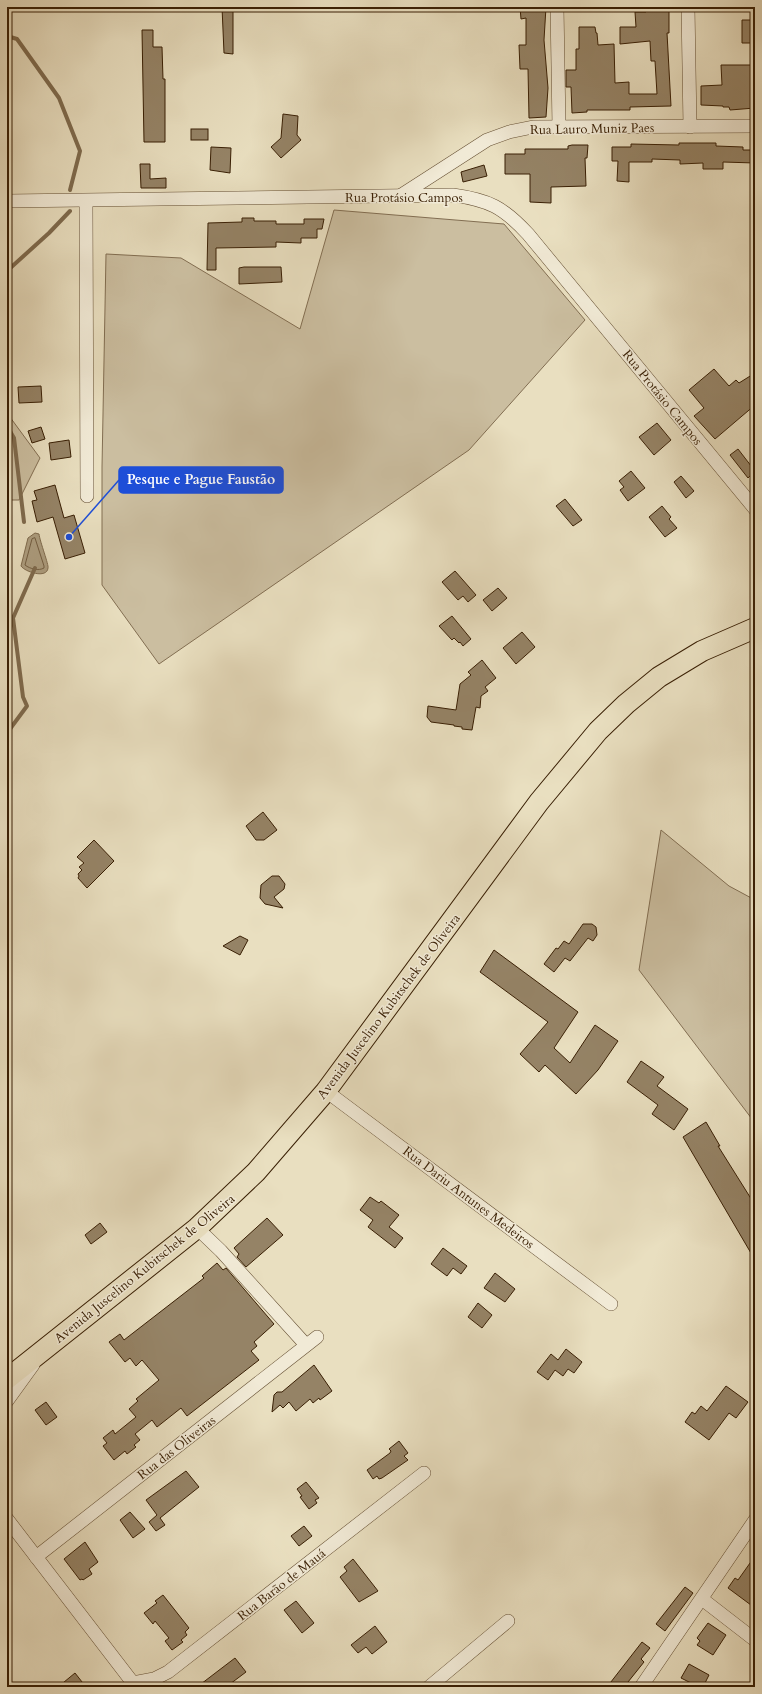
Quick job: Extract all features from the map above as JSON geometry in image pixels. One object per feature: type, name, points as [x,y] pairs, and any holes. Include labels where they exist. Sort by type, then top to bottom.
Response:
[{"type":"main road","name":"Avenida Juscelino Kubitschek de Oliveira","points":[[7,1379],[197,1228],[256,1172],[326,1091],[538,802],[598,731],[626,704],[660,677],[702,651],[755,628]]},
{"type":"street","points":[[557,7],[559,127]]},
{"type":"street","points":[[688,7],[690,127]]},
{"type":"street","name":"Rua Lauro Muniz Paes","points":[[400,196],[487,140],[509,132],[533,128],[559,127],[755,126]]},
{"type":"street","name":"Rua Protásio Campos","points":[[7,202],[453,195],[473,198],[495,205],[512,216],[533,240],[755,509]]},
{"type":"street","points":[[86,201],[87,496]]},
{"type":"street","name":"Rua Dariu Antunes Medeiros","points":[[326,1091],[611,1304]]},
{"type":"street","points":[[197,1228],[221,1251],[306,1345]]},
{"type":"street","name":"Rua das Oliveiras","points":[[36,1557],[317,1336]]},
{"type":"street","points":[[7,1401],[43,1351]]},
{"type":"street","name":"Rua Barão de Mauá","points":[[131,1685],[154,1679],[168,1672],[424,1473]]},
{"type":"street","points":[[7,1519],[131,1685]]},
{"type":"street","points":[[642,1687],[755,1520]]},
{"type":"street","points":[[702,1599],[755,1640]]},
{"type":"street","points":[[429,1687],[508,1621]]},
{"type":"shaded area","points":[[334,210],[504,224],[585,320],[469,450],[159,664],[102,585],[102,467],[106,254],[181,258],[300,329]]},
{"type":"shaded area","points":[[7,413],[40,458],[19,500],[9,500],[7,488]]},
{"type":"shaded area","points":[[661,830],[729,886],[755,900],[755,1123],[639,970]]},
{"type":"water","points":[[35,533],[39,534],[48,566],[47,571],[40,574],[31,572],[21,566],[28,538]]},
{"type":"building","points":[[222,7],[233,7],[233,54],[224,53]]},
{"type":"building","points":[[520,7],[546,7],[544,40],[548,88],[546,117],[529,118],[528,69],[520,69],[519,45],[526,45],[526,18],[521,19]]},
{"type":"building","points":[[646,7],[669,7],[669,33],[667,33],[671,106],[630,107],[630,110],[587,110],[587,112],[572,113],[571,87],[566,87],[566,70],[576,70],[576,49],[579,49],[579,27],[595,27],[598,45],[614,44],[615,83],[629,82],[629,94],[657,94],[655,61],[651,61],[650,41],[620,44],[620,27],[636,27],[635,12],[646,12]]},
{"type":"building","points":[[742,20],[754,20],[753,43],[742,43]]},
{"type":"building","points":[[142,30],[153,30],[153,47],[162,47],[163,79],[165,79],[165,142],[144,142]]},
{"type":"building","points":[[721,65],[755,65],[755,108],[730,110],[729,107],[701,105],[701,86],[722,85]]},
{"type":"building","points":[[283,114],[298,116],[297,135],[301,140],[281,158],[271,147],[281,138]]},
{"type":"building","points":[[191,129],[208,129],[208,140],[191,140]]},
{"type":"building","points":[[679,143],[716,143],[716,146],[743,147],[743,150],[755,150],[755,163],[723,162],[723,169],[703,169],[703,163],[680,164],[680,160],[652,159],[652,162],[629,162],[629,182],[617,181],[618,161],[612,161],[612,147],[631,147],[631,144],[679,145]]},
{"type":"building","points":[[588,145],[587,158],[585,158],[586,186],[551,187],[551,203],[530,202],[530,174],[505,174],[505,154],[525,154],[525,149],[568,149],[568,146]]},
{"type":"building","points":[[211,147],[231,148],[230,173],[210,170]]},
{"type":"building","points":[[140,164],[150,164],[150,179],[166,178],[166,188],[141,188]]},
{"type":"building","points":[[484,165],[487,176],[463,182],[461,172]]},
{"type":"building","points":[[242,218],[254,218],[254,221],[276,221],[276,224],[304,224],[304,219],[324,219],[322,229],[317,229],[317,238],[301,238],[301,243],[276,242],[276,247],[216,248],[216,270],[207,270],[208,223],[242,222]]},
{"type":"building","points":[[281,267],[282,282],[239,284],[239,268]]},
{"type":"building","points":[[714,369],[729,386],[736,380],[739,383],[755,373],[755,405],[715,439],[694,416],[704,408],[689,390]]},
{"type":"building","points":[[41,386],[42,402],[19,403],[18,387]]},
{"type":"building","points":[[657,423],[671,440],[654,455],[639,437]]},
{"type":"building","points":[[41,427],[45,439],[32,443],[28,431]]},
{"type":"building","points":[[69,440],[71,457],[51,460],[49,443]]},
{"type":"building","points":[[738,449],[755,471],[748,478],[730,455]]},
{"type":"building","points":[[631,471],[645,488],[628,501],[620,490],[624,487],[619,481]]},
{"type":"building","points":[[681,476],[694,491],[686,498],[674,482]]},
{"type":"building","points":[[55,485],[64,518],[74,515],[85,553],[65,559],[53,517],[37,522],[32,501],[37,500],[34,491]]},
{"type":"building","points":[[565,499],[582,520],[573,526],[556,506]]},
{"type":"building","points":[[662,506],[671,517],[669,519],[677,528],[665,537],[649,517]]},
{"type":"building","points":[[455,571],[476,595],[468,602],[463,596],[458,600],[442,582]]},
{"type":"building","points":[[498,588],[507,598],[492,611],[483,600]]},
{"type":"building","points":[[452,616],[471,639],[463,646],[454,638],[452,640],[439,626]]},
{"type":"building","points":[[522,632],[535,647],[516,664],[503,648]]},
{"type":"building","points":[[482,660],[496,678],[485,687],[488,691],[481,696],[480,708],[476,707],[472,730],[462,729],[462,727],[454,725],[431,722],[427,717],[428,706],[456,710],[460,684],[471,675],[468,672]]},
{"type":"building","points":[[263,812],[277,830],[264,840],[256,840],[246,826]]},
{"type":"building","points":[[94,840],[114,861],[87,888],[78,878],[78,874],[82,870],[79,867],[84,863],[77,857]]},
{"type":"building","points":[[272,876],[279,876],[285,884],[284,889],[274,897],[283,908],[265,904],[260,898],[261,885]]},
{"type":"building","points":[[583,924],[592,924],[596,927],[597,935],[593,941],[588,938],[570,961],[565,958],[554,972],[544,964],[556,948],[558,949],[564,941],[569,944]]},
{"type":"building","points":[[240,936],[248,940],[240,955],[223,946]]},
{"type":"building","points":[[494,950],[578,1012],[554,1048],[570,1063],[595,1025],[618,1041],[598,1070],[576,1094],[545,1065],[539,1072],[520,1054],[548,1022],[480,972]]},
{"type":"building","points":[[641,1061],[664,1077],[657,1086],[688,1109],[674,1130],[652,1114],[658,1105],[627,1082]]},
{"type":"building","points":[[706,1122],[720,1146],[718,1146],[755,1205],[755,1260],[683,1137]]},
{"type":"building","points":[[370,1197],[379,1203],[381,1201],[399,1215],[389,1227],[403,1238],[395,1248],[368,1227],[373,1220],[360,1210]]},
{"type":"building","points":[[267,1218],[283,1235],[246,1267],[237,1257],[239,1254],[234,1248]]},
{"type":"building","points":[[100,1223],[107,1232],[91,1244],[85,1235]]},
{"type":"building","points":[[443,1248],[467,1266],[461,1274],[453,1268],[447,1276],[431,1264]]},
{"type":"building","points":[[217,1263],[223,1270],[226,1268],[274,1324],[254,1342],[257,1346],[251,1351],[259,1360],[187,1416],[181,1408],[157,1427],[152,1420],[135,1434],[140,1440],[134,1445],[136,1447],[127,1454],[125,1451],[114,1460],[103,1446],[107,1443],[103,1438],[113,1430],[115,1434],[136,1417],[129,1409],[138,1401],[136,1399],[159,1380],[142,1360],[136,1366],[130,1358],[125,1362],[109,1342],[120,1334],[124,1340],[204,1278],[202,1276]]},
{"type":"building","points":[[495,1273],[515,1289],[505,1302],[484,1288]]},
{"type":"building","points":[[478,1303],[492,1315],[482,1328],[468,1317]]},
{"type":"building","points":[[566,1349],[582,1362],[574,1373],[568,1369],[563,1376],[555,1370],[548,1380],[537,1372],[551,1354],[558,1360]]},
{"type":"building","points":[[314,1365],[332,1391],[320,1400],[319,1398],[313,1403],[310,1399],[296,1411],[289,1402],[283,1408],[280,1405],[272,1412],[274,1395],[277,1392],[282,1392]]},
{"type":"building","points":[[726,1386],[748,1402],[736,1418],[729,1413],[709,1440],[685,1422],[692,1412],[695,1414],[701,1406],[707,1411]]},
{"type":"building","points":[[46,1402],[57,1417],[46,1425],[35,1410]]},
{"type":"building","points":[[399,1441],[408,1453],[404,1456],[408,1460],[382,1478],[379,1479],[377,1476],[373,1479],[367,1470],[390,1453],[391,1451],[389,1449]]},
{"type":"building","points":[[186,1471],[199,1487],[160,1518],[165,1525],[156,1531],[149,1522],[157,1515],[146,1500]]},
{"type":"building","points":[[306,1482],[319,1498],[315,1500],[317,1503],[309,1509],[300,1497],[302,1496],[297,1489]]},
{"type":"building","points":[[130,1512],[145,1529],[133,1538],[120,1520]]},
{"type":"building","points":[[304,1526],[312,1536],[299,1546],[291,1536]]},
{"type":"building","points":[[85,1542],[98,1562],[89,1569],[92,1574],[83,1580],[80,1580],[64,1559]]},
{"type":"building","points":[[755,1556],[755,1608],[728,1588],[735,1578],[738,1580]]},
{"type":"building","points":[[353,1559],[378,1591],[359,1602],[340,1577],[347,1571],[344,1567]]},
{"type":"building","points":[[685,1587],[693,1593],[665,1631],[656,1624]]},
{"type":"building","points":[[163,1595],[189,1628],[185,1632],[187,1635],[181,1640],[183,1642],[172,1650],[165,1641],[169,1638],[155,1621],[153,1624],[144,1613],[157,1603],[155,1601]]},
{"type":"building","points":[[296,1601],[314,1623],[302,1633],[284,1610]]},
{"type":"building","points":[[708,1623],[726,1635],[713,1655],[697,1645],[700,1641],[697,1638]]},
{"type":"building","points":[[375,1626],[387,1642],[372,1654],[366,1647],[358,1653],[351,1645]]},
{"type":"building","points":[[642,1642],[650,1648],[641,1659],[644,1662],[624,1687],[607,1687]]},
{"type":"building","points":[[235,1658],[246,1672],[226,1687],[197,1687]]},
{"type":"building","points":[[689,1664],[709,1675],[703,1687],[699,1687],[681,1678]]},
{"type":"building","points":[[75,1673],[86,1687],[58,1687]]},
{"type":"waterway","points":[[7,36],[17,39],[59,98],[80,151],[70,190]]},
{"type":"waterway","points":[[7,271],[49,233],[70,211]]},
{"type":"waterway","points":[[7,426],[14,438],[24,522]]},
{"type":"waterway","points":[[7,733],[27,706],[23,697],[13,618],[35,568]]},
{"type":"waterway","points":[[7,752],[9,763],[7,804]]},
{"type":"place","name":"Pesque e Pague Faustão","points":[[69,537]]}]
